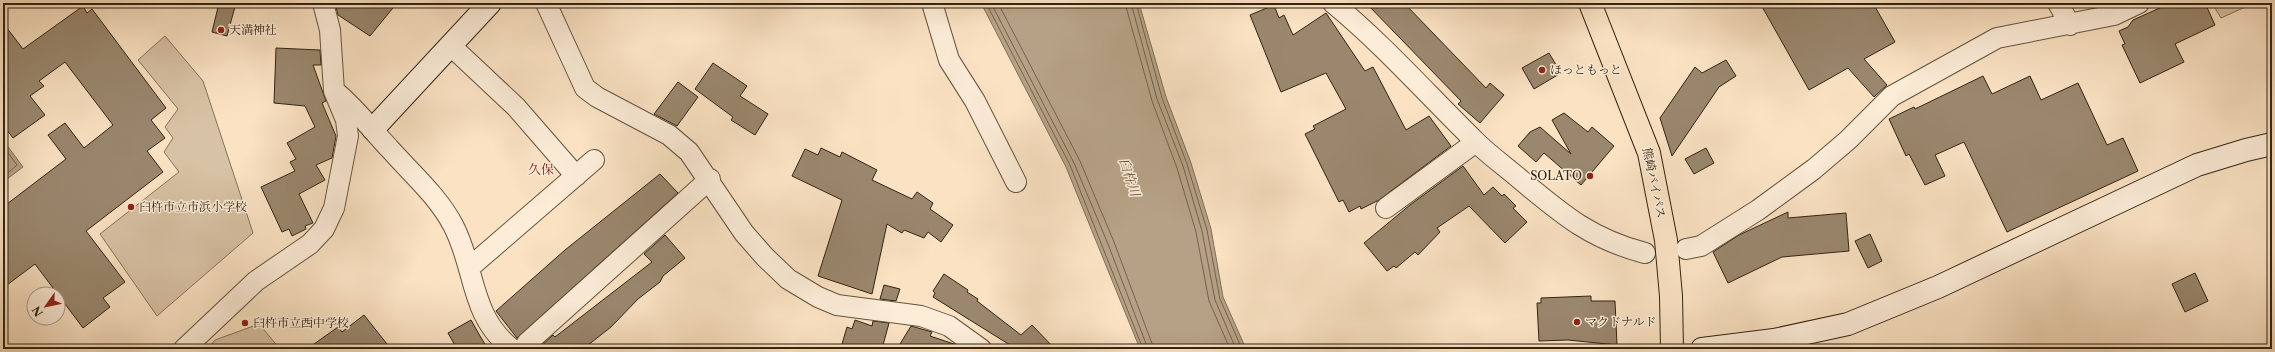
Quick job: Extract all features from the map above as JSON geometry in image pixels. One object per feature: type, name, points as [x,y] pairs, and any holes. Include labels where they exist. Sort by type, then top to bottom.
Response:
[{"type":"highway","name":"熊崎バイパス","points":[[1595,5],[1649,153],[1666,240],[1671,296],[1672,349]]},
{"type":"street","points":[[184,349],[256,281],[310,244],[324,229],[335,202],[348,136],[346,120],[334,91],[330,30],[322,3]]},
{"type":"street","points":[[373,129],[490,3]]},
{"type":"street","points":[[546,3],[585,88],[597,97],[669,135],[689,152],[710,179],[744,232],[765,257],[788,279],[818,297],[837,305],[921,316],[949,326],[981,349]]},
{"type":"street","points":[[932,3],[949,60],[975,101],[1016,182]]},
{"type":"street","points":[[1333,3],[1359,24],[1476,142],[1556,210],[1591,234],[1623,247],[1645,253]]},
{"type":"street","points":[[2058,3],[2070,25]]},
{"type":"street","points":[[1686,249],[1701,246],[1752,214],[1814,169],[1848,140],[1892,96],[1997,38],[2070,25],[2114,15],[2139,3]]},
{"type":"street","points":[[450,45],[516,107],[576,176]]},
{"type":"street","points":[[334,91],[355,109],[430,192],[453,224],[469,268],[482,312],[497,335],[512,349]]},
{"type":"street","points":[[1386,208],[1476,142]]},
{"type":"street","points":[[1702,349],[1774,340],[1848,324],[1938,286],[2197,165],[2246,150],[2272,144]]},
{"type":"street","points":[[469,268],[594,160]]},
{"type":"street","points":[[525,349],[528,343],[710,179]]},
{"type":"shaded area","points":[[2212,3],[2254,3],[2221,18]]},
{"type":"shaded area","points":[[165,36],[203,81],[253,233],[157,316],[100,234],[179,172],[164,152],[173,138],[165,127],[178,109],[138,60]]},
{"type":"shaded area","points":[[259,324],[280,349],[207,349],[215,340]]},
{"type":"water","name":"臼杵川","points":[[981,3],[1139,3],[1166,97],[1191,163],[1211,229],[1223,297],[1246,349],[1140,349],[1066,167]]},
{"type":"water","points":[[6,144],[23,167],[3,182],[3,146]]},
{"type":"building","points":[[219,3],[236,3],[227,36],[212,32]]},
{"type":"building","points":[[335,3],[397,3],[370,36],[338,15]]},
{"type":"building","points":[[1366,3],[1404,3],[1486,88],[1490,83],[1504,95],[1480,123],[1458,104],[1461,101]]},
{"type":"building","points":[[1760,3],[1873,3],[1895,42],[1864,59],[1887,85],[1874,97],[1848,68],[1809,90]]},
{"type":"building","points":[[2171,3],[2205,3],[2215,25],[2175,44],[2184,62],[2140,83],[2122,45],[2125,44],[2119,31],[2128,27],[2133,20]]},
{"type":"building","points":[[1274,5],[1279,18],[1284,15],[1293,35],[1326,13],[1365,71],[1373,67],[1406,130],[1429,116],[1451,146],[1379,200],[1361,209],[1360,206],[1349,212],[1343,200],[1339,202],[1305,134],[1315,129],[1313,126],[1346,109],[1326,73],[1281,92],[1250,15]]},
{"type":"building","points":[[83,6],[87,13],[92,9],[166,108],[151,120],[165,138],[147,151],[163,172],[86,231],[125,282],[103,298],[110,307],[83,328],[66,305],[66,286],[52,286],[35,264],[3,288],[3,207],[66,159],[48,135],[65,123],[84,148],[113,125],[65,62],[39,81],[44,86],[30,96],[45,115],[13,138],[3,125],[3,23],[23,49]]},
{"type":"building","points":[[276,48],[320,50],[321,65],[313,65],[326,101],[322,103],[336,136],[332,158],[316,165],[325,180],[299,194],[313,223],[305,226],[306,229],[292,236],[289,229],[282,232],[261,187],[295,171],[290,162],[296,159],[287,143],[315,127],[305,106],[274,103]]},
{"type":"building","name":"ほっともっと","points":[[1549,53],[1561,73],[1534,89],[1522,68]]},
{"type":"building","points":[[1726,60],[1736,76],[1719,87],[1672,156],[1660,118],[1695,67],[1702,73]]},
{"type":"building","points":[[713,63],[747,86],[740,96],[768,114],[755,135],[731,120],[733,117],[695,89]]},
{"type":"building","points":[[1983,76],[1992,94],[2030,76],[2041,100],[2078,83],[2107,145],[2123,138],[2138,171],[2007,232],[1964,142],[1935,155],[1945,176],[1925,185],[1909,154],[1906,156],[1889,119],[1914,107],[1915,109]]},
{"type":"building","points":[[678,82],[698,97],[677,126],[654,114]]},
{"type":"building","points":[[1564,113],[1588,132],[1592,127],[1614,146],[1581,185],[1544,153],[1536,162],[1518,146],[1530,132],[1540,127],[1571,154],[1552,120]]},
{"type":"building","points":[[821,148],[840,157],[842,152],[877,170],[872,180],[912,199],[917,192],[933,203],[930,209],[953,225],[941,242],[928,232],[924,238],[904,230],[902,233],[887,224],[872,294],[818,276],[842,200],[792,176],[805,149],[818,155]]},
{"type":"building","points":[[1706,148],[1714,163],[1694,174],[1685,159]]},
{"type":"building","points":[[1463,166],[1484,195],[1493,187],[1502,196],[1504,194],[1516,206],[1513,208],[1527,222],[1505,243],[1469,206],[1437,228],[1440,232],[1418,255],[1415,252],[1396,268],[1394,266],[1387,271],[1364,243],[1410,205]]},
{"type":"building","points":[[660,174],[678,193],[517,338],[496,311],[565,250]]},
{"type":"building","points":[[1788,212],[1788,218],[1846,213],[1849,251],[1782,257],[1728,283],[1713,252],[1739,235]]},
{"type":"building","points":[[1870,234],[1882,261],[1868,268],[1855,241]]},
{"type":"building","points":[[665,235],[685,258],[663,276],[660,282],[638,299],[611,327],[583,349],[538,349],[553,335],[555,337],[652,262],[644,254]]},
{"type":"building","points":[[2195,273],[2208,301],[2185,312],[2172,284]]},
{"type":"building","points":[[944,274],[968,290],[967,292],[978,299],[977,301],[1021,335],[1032,325],[1055,349],[1006,349],[1010,345],[933,297],[935,293],[933,291]]},
{"type":"building","points":[[884,285],[900,289],[896,301],[880,299]]},
{"type":"building","name":"マクドナルド","points":[[1591,296],[1591,301],[1615,301],[1617,345],[1568,340],[1539,341],[1537,303],[1541,303],[1541,298]]},
{"type":"building","points":[[364,315],[391,349],[307,349],[338,327],[342,332]]},
{"type":"building","points":[[471,320],[488,349],[457,349],[448,333]]},
{"type":"building","points":[[855,320],[872,326],[873,321],[889,323],[882,349],[856,349],[842,344],[847,327],[852,329]]},
{"type":"building","points":[[911,326],[932,332],[930,336],[954,344],[960,349],[897,349]]},
{"type":"place","name":"天満神社","points":[[221,30]]},
{"type":"place","name":"ほっともっと","points":[[1542,70]]},
{"type":"place","name":"SOLATO","points":[[1590,176]]},
{"type":"place","name":"臼杵市立市浜小学校","points":[[131,207]]},
{"type":"place","name":"マクドナルド","points":[[1577,322]]},
{"type":"place","name":"臼杵市立西中学校","points":[[245,323]]},
{"type":"district","name":"久保","points":[[541,169]]}]
